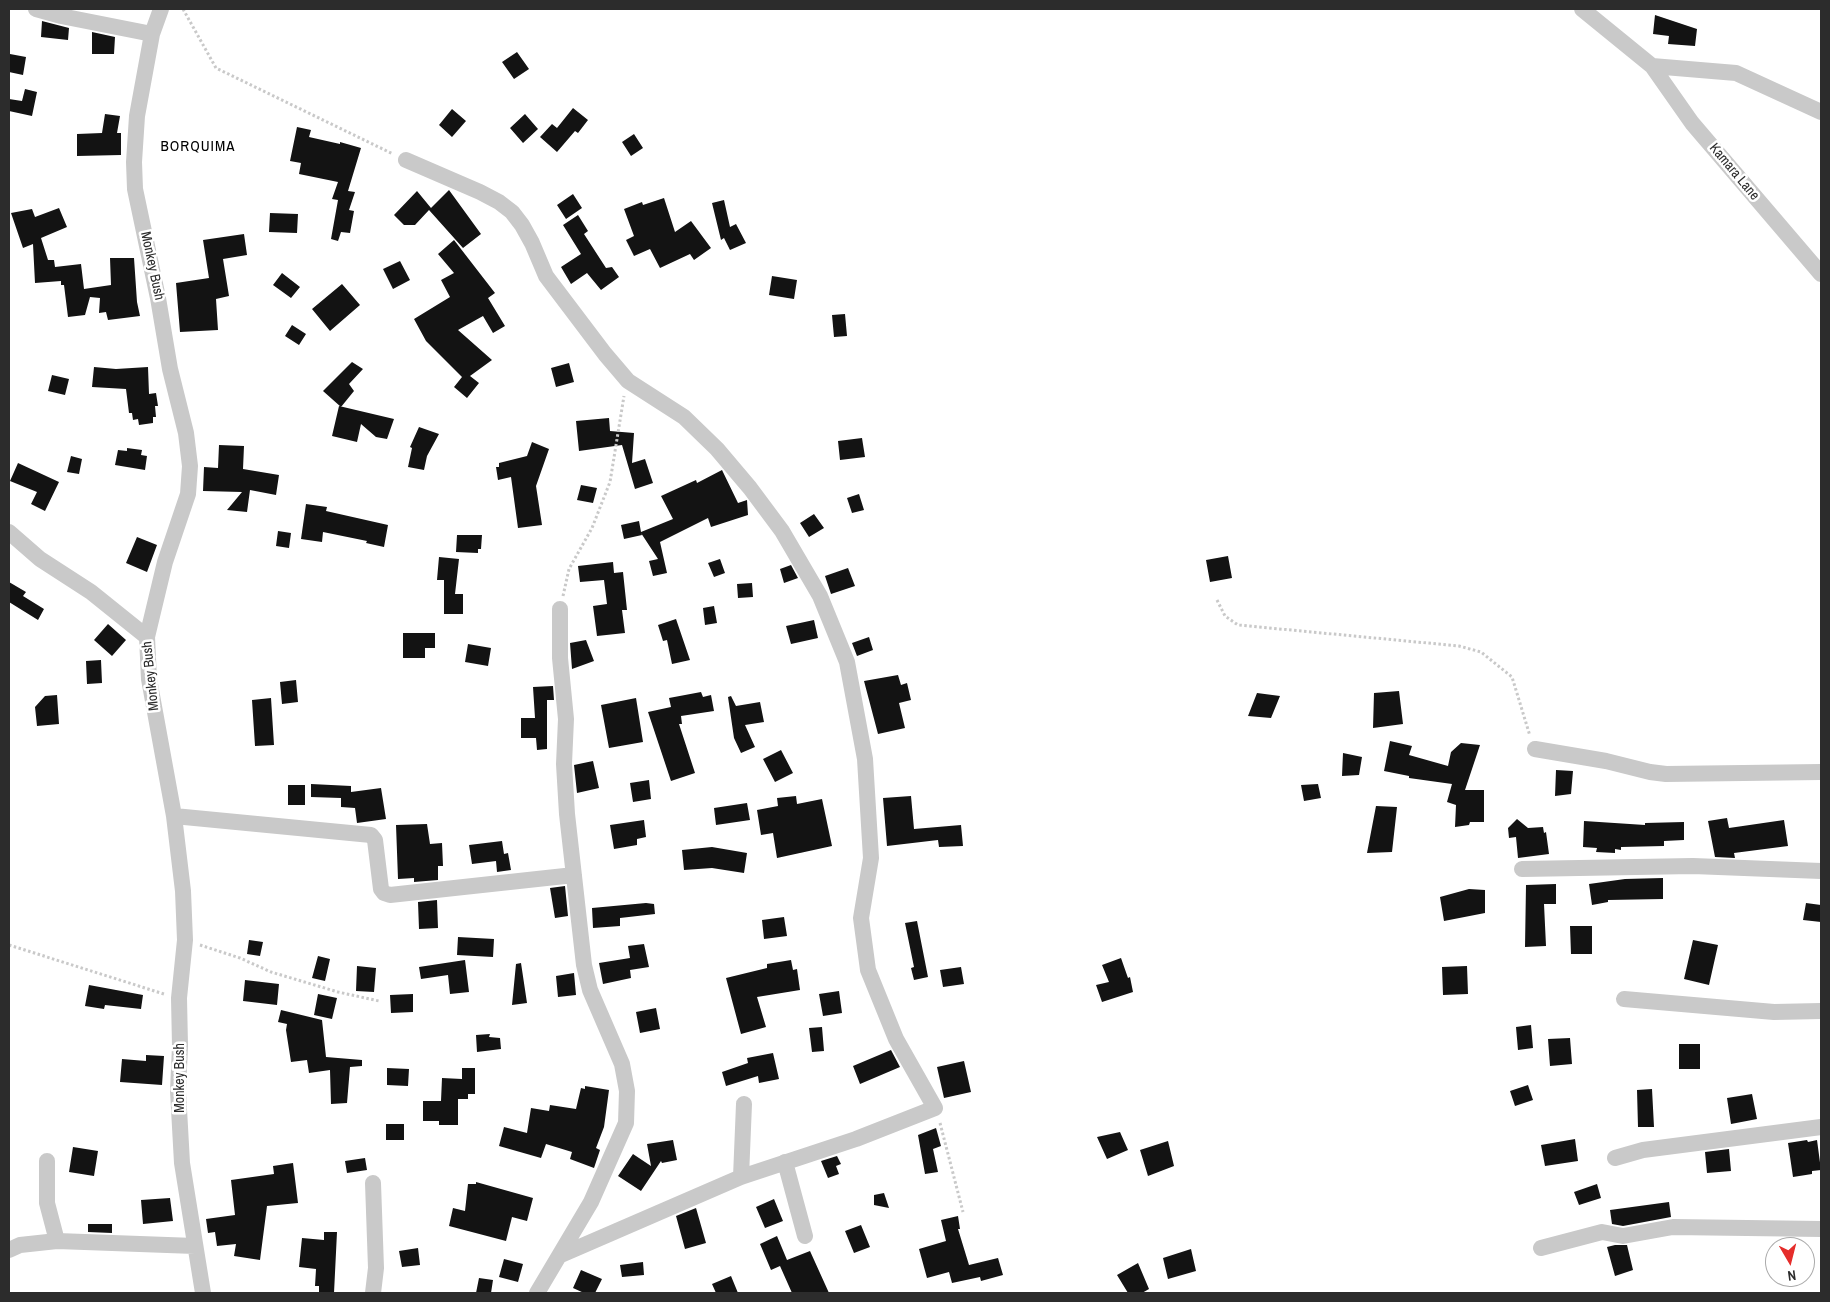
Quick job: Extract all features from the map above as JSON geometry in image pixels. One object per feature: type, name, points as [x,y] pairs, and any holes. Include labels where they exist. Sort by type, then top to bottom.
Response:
[{"type":"street","points":[[36,9],[61,16],[152,34]]},
{"type":"street","name":"Monkey Bush","points":[[162,9],[152,34],[137,116],[134,162],[135,189],[158,298],[170,369],[186,433],[190,466],[188,494],[165,562],[147,638],[149,680],[174,816],[183,891],[185,940],[179,998],[180,1046],[178,1092],[182,1163],[203,1293]]},
{"type":"street","name":"Kamara Lane","points":[[1582,9],[1652,66],[1692,123],[1821,274]]},
{"type":"street","points":[[1652,66],[1736,73],[1821,112]]},
{"type":"street","points":[[406,160],[480,192],[500,202],[512,212],[532,243],[546,276],[581,324],[628,381],[684,417],[717,449],[750,488],[782,531],[820,596],[847,662],[865,759],[871,858],[861,918],[868,970],[896,1039],[935,1108],[856,1139],[741,1177],[561,1255]]},
{"type":"street","points":[[9,532],[40,559],[91,592],[147,638]]},
{"type":"street","points":[[537,1293],[591,1202],[612,1159],[626,1123],[627,1091],[622,1064],[593,998],[584,965],[565,781],[566,719],[560,658],[560,609]]},
{"type":"street","points":[[1535,749],[1606,760],[1650,772],[1666,774],[1821,772]]},
{"type":"street","points":[[174,816],[371,835],[375,840],[381,888],[384,893],[390,895],[574,875]]},
{"type":"street","points":[[1522,869],[1692,866],[1821,870]]},
{"type":"street","points":[[1624,999],[1774,1012],[1821,1011]]},
{"type":"street","points":[[741,1177],[744,1104]]},
{"type":"street","points":[[1615,1158],[1653,1149],[1821,1126]]},
{"type":"street","points":[[47,1161],[47,1203],[57,1241]]},
{"type":"street","points":[[785,1162],[805,1236]]},
{"type":"street","points":[[373,1293],[376,1268],[374,1183]]},
{"type":"street","points":[[1541,1248],[1602,1232],[1622,1236],[1673,1227],[1821,1228]]},
{"type":"street","points":[[9,1250],[20,1245],[57,1241],[195,1246]]},
{"type":"path","points":[[183,9],[216,68],[406,160]]},
{"type":"path","points":[[560,609],[569,569],[592,528],[610,482],[621,409],[628,381]]},
{"type":"path","points":[[1217,600],[1225,616],[1238,625],[1459,646],[1481,652],[1512,677],[1535,749]]},
{"type":"path","points":[[185,940],[240,958],[271,972],[338,992],[379,1000]]},
{"type":"path","points":[[9,944],[127,984],[179,998]]},
{"type":"path","points":[[935,1108],[963,1212]]},
{"type":"building","points":[[1655,15],[1697,29],[1695,46],[1668,44],[1669,36],[1653,34]]},
{"type":"building","points":[[42,21],[69,28],[68,40],[41,37]]},
{"type":"building","points":[[92,32],[115,37],[114,54],[92,54]]},
{"type":"building","points":[[517,52],[529,69],[514,79],[502,62]]},
{"type":"building","points":[[10,54],[26,57],[23,75],[9,72]]},
{"type":"building","points":[[25,89],[37,92],[32,116],[9,111],[9,99],[22,101]]},
{"type":"building","points":[[573,108],[588,120],[578,133],[575,131],[557,152],[540,137],[552,124],[557,128]]},
{"type":"building","points":[[452,109],[466,121],[452,137],[439,125]]},
{"type":"building","points":[[105,114],[120,116],[117,133],[121,133],[121,155],[77,156],[77,134],[102,133]]},
{"type":"building","points":[[525,114],[538,129],[523,143],[510,128]]},
{"type":"building","points":[[297,127],[311,130],[309,137],[340,144],[340,142],[361,148],[348,191],[355,192],[349,210],[354,211],[350,233],[341,232],[338,241],[331,239],[338,200],[332,199],[338,182],[299,174],[301,163],[290,161]]},
{"type":"building","points":[[634,134],[643,148],[631,156],[622,142]]},
{"type":"building","points":[[449,190],[481,234],[463,248],[429,210],[415,225],[404,225],[394,215],[417,191],[431,208]]},
{"type":"building","points":[[573,194],[582,208],[566,219],[557,205]]},
{"type":"building","points":[[664,198],[675,232],[691,221],[711,248],[694,260],[690,254],[660,268],[650,249],[634,256],[626,240],[634,236],[624,209],[642,202],[643,205]]},
{"type":"building","points":[[724,200],[730,227],[736,224],[746,243],[730,250],[724,238],[721,240],[712,203]]},
{"type":"building","points":[[59,208],[67,227],[41,238],[48,260],[54,260],[55,267],[81,264],[84,289],[111,285],[110,258],[134,258],[137,302],[140,316],[108,320],[106,312],[99,313],[100,298],[90,297],[85,315],[68,317],[64,285],[61,285],[61,281],[35,283],[33,244],[23,248],[11,213],[32,209],[35,217]]},
{"type":"building","points":[[270,213],[298,214],[297,233],[269,232]]},
{"type":"building","points":[[578,215],[588,231],[584,234],[606,268],[612,267],[619,277],[601,290],[587,273],[571,284],[561,267],[581,254],[563,225]]},
{"type":"building","points":[[244,234],[247,255],[223,259],[229,296],[216,299],[218,330],[180,332],[176,283],[209,278],[203,240]]},
{"type":"building","points":[[454,240],[495,293],[488,298],[505,326],[493,333],[483,316],[458,330],[492,360],[470,376],[479,383],[467,398],[454,387],[462,377],[426,341],[414,319],[450,297],[441,280],[454,273],[438,254]]},
{"type":"building","points":[[400,261],[410,280],[393,289],[383,269]]},
{"type":"building","points":[[282,273],[300,287],[291,298],[273,285]]},
{"type":"building","points":[[772,276],[797,280],[794,299],[769,295]]},
{"type":"building","points":[[342,284],[360,305],[330,331],[312,309]]},
{"type":"building","points":[[845,314],[847,336],[834,337],[832,315]]},
{"type":"building","points":[[292,325],[306,334],[299,345],[285,336]]},
{"type":"building","points":[[352,362],[363,369],[349,384],[354,391],[341,407],[323,391]]},
{"type":"building","points":[[569,363],[574,382],[556,387],[551,368]]},
{"type":"building","points":[[94,367],[116,369],[148,367],[149,394],[156,393],[158,406],[155,406],[156,417],[153,417],[153,423],[139,425],[138,419],[133,420],[132,413],[129,413],[126,389],[92,387]]},
{"type":"building","points":[[52,375],[69,379],[65,395],[48,391]]},
{"type":"building","points":[[339,406],[394,419],[387,439],[376,437],[361,424],[357,442],[332,436]]},
{"type":"building","points":[[609,418],[610,431],[634,433],[632,463],[645,459],[653,483],[635,489],[622,445],[579,451],[576,421]]},
{"type":"building","points":[[419,427],[439,434],[427,456],[424,470],[408,467],[412,448],[410,447]]},
{"type":"building","points":[[862,438],[865,457],[840,460],[838,441]]},
{"type":"building","points":[[532,442],[549,449],[536,486],[542,525],[518,528],[511,477],[498,480],[496,467],[499,467],[499,463],[527,456]]},
{"type":"building","points":[[219,445],[244,446],[243,469],[279,475],[276,495],[250,490],[247,512],[227,510],[242,492],[203,491],[204,467],[218,468]]},
{"type":"building","points":[[127,448],[142,450],[141,455],[147,456],[145,470],[115,465],[118,450],[127,451]]},
{"type":"building","points":[[71,456],[82,459],[79,474],[67,472]]},
{"type":"building","points":[[18,463],[59,482],[45,511],[31,504],[37,492],[10,481]]},
{"type":"building","points":[[722,470],[738,503],[747,500],[748,515],[711,527],[708,518],[660,542],[667,573],[653,576],[649,561],[658,559],[641,533],[642,535],[624,539],[621,525],[639,521],[641,532],[673,519],[661,496],[696,480],[697,483]]},
{"type":"building","points":[[581,485],[597,488],[593,503],[577,500]]},
{"type":"building","points":[[859,494],[864,510],[852,513],[847,498]]},
{"type":"building","points":[[306,504],[327,507],[326,511],[388,525],[384,547],[366,543],[367,541],[323,532],[322,542],[301,539]]},
{"type":"building","points":[[814,514],[824,528],[809,537],[800,523]]},
{"type":"building","points":[[278,531],[291,533],[289,548],[276,546]]},
{"type":"building","points":[[457,535],[482,535],[481,549],[478,549],[478,553],[456,552]]},
{"type":"building","points":[[137,537],[157,545],[147,572],[126,563]]},
{"type":"building","points":[[1228,556],[1232,578],[1210,582],[1206,560]]},
{"type":"building","points":[[439,557],[459,559],[455,594],[463,594],[463,614],[444,614],[444,580],[437,580]]},
{"type":"building","points":[[720,559],[725,573],[714,577],[708,563]]},
{"type":"building","points":[[613,562],[614,573],[623,572],[627,610],[622,610],[625,633],[597,636],[593,606],[607,604],[604,580],[580,582],[578,566]]},
{"type":"building","points":[[791,565],[798,578],[784,583],[780,569]]},
{"type":"building","points":[[848,568],[855,586],[831,594],[825,576]]},
{"type":"building","points":[[9,582],[26,592],[23,596],[44,609],[38,620],[9,602]]},
{"type":"building","points":[[752,583],[753,597],[738,598],[737,584]]},
{"type":"building","points":[[714,606],[717,623],[705,625],[703,608]]},
{"type":"building","points":[[676,619],[690,660],[672,664],[667,640],[663,641],[658,625]]},
{"type":"building","points":[[814,620],[818,638],[791,644],[786,626]]},
{"type":"building","points":[[108,624],[126,640],[112,656],[94,640]]},
{"type":"building","points":[[403,633],[435,633],[435,648],[425,648],[425,658],[403,658]]},
{"type":"building","points":[[869,637],[873,650],[857,656],[852,643]]},
{"type":"building","points":[[586,640],[594,661],[572,669],[570,643]]},
{"type":"building","points":[[468,644],[491,648],[488,666],[465,662]]},
{"type":"building","points":[[101,660],[102,683],[87,684],[86,661]]},
{"type":"building","points":[[898,675],[901,685],[907,683],[911,700],[899,703],[905,728],[878,734],[864,681]]},
{"type":"building","points":[[296,680],[298,702],[282,704],[280,682]]},
{"type":"building","points":[[553,686],[554,700],[547,700],[547,749],[537,750],[536,738],[521,738],[521,718],[535,718],[533,687]]},
{"type":"building","points":[[1399,691],[1403,724],[1373,728],[1374,693]]},
{"type":"building","points":[[701,692],[703,697],[711,695],[714,711],[681,716],[682,724],[679,724],[695,773],[671,781],[648,712],[671,707],[669,698]]},
{"type":"building","points":[[1257,693],[1280,696],[1271,718],[1248,716]]},
{"type":"building","points":[[57,695],[59,724],[37,726],[35,707],[45,696]]},
{"type":"building","points":[[731,696],[736,706],[760,702],[764,722],[745,725],[755,747],[741,753],[734,738],[728,697]]},
{"type":"building","points":[[271,698],[274,745],[255,746],[252,700]]},
{"type":"building","points":[[636,698],[643,742],[609,748],[601,705]]},
{"type":"building","points":[[1390,741],[1412,746],[1409,755],[1448,766],[1451,752],[1461,743],[1480,745],[1465,790],[1484,790],[1484,822],[1470,822],[1469,825],[1455,827],[1456,805],[1447,802],[1452,784],[1409,778],[1409,776],[1384,771]]},
{"type":"building","points":[[781,750],[793,773],[775,782],[763,759]]},
{"type":"building","points":[[1343,753],[1362,757],[1359,775],[1342,776]]},
{"type":"building","points":[[593,761],[599,788],[577,793],[574,765]]},
{"type":"building","points":[[1556,770],[1573,771],[1571,794],[1555,796]]},
{"type":"building","points":[[649,780],[651,799],[633,802],[630,783]]},
{"type":"building","points":[[311,784],[351,786],[351,792],[381,788],[386,819],[357,823],[355,808],[341,807],[341,798],[311,797]]},
{"type":"building","points":[[1318,784],[1321,798],[1304,801],[1301,785]]},
{"type":"building","points":[[288,785],[305,785],[305,805],[288,805]]},
{"type":"building","points":[[796,796],[797,804],[822,799],[832,846],[777,858],[773,833],[761,835],[757,810],[778,806],[777,798]]},
{"type":"building","points":[[911,796],[914,829],[961,825],[963,846],[939,847],[938,840],[887,846],[883,798]]},
{"type":"building","points":[[747,803],[750,820],[716,825],[714,808]]},
{"type":"building","points":[[1376,806],[1397,807],[1392,852],[1367,853]]},
{"type":"building","points":[[1727,818],[1729,828],[1784,820],[1788,846],[1734,853],[1735,858],[1715,857],[1708,821]]},
{"type":"building","points":[[1517,819],[1528,828],[1543,827],[1544,833],[1546,832],[1549,854],[1518,858],[1516,837],[1509,838],[1508,828]]},
{"type":"building","points":[[644,820],[646,837],[637,839],[637,845],[614,849],[610,825]]},
{"type":"building","points":[[1584,821],[1645,825],[1645,823],[1684,822],[1684,840],[1664,841],[1664,846],[1621,847],[1621,850],[1615,849],[1615,853],[1596,852],[1597,848],[1583,847]]},
{"type":"building","points":[[427,824],[430,844],[442,843],[443,866],[438,866],[438,880],[414,882],[414,878],[398,879],[396,825]]},
{"type":"building","points":[[502,841],[504,854],[508,853],[511,870],[497,872],[496,861],[472,864],[469,845]]},
{"type":"building","points":[[712,847],[747,853],[744,873],[712,868],[684,870],[682,850]]},
{"type":"building","points":[[1663,878],[1663,899],[1608,900],[1608,902],[1592,905],[1589,884],[1625,879]]},
{"type":"building","points":[[1556,884],[1556,904],[1544,904],[1546,946],[1525,947],[1526,885]]},
{"type":"building","points":[[565,886],[568,916],[555,918],[550,888]]},
{"type":"building","points":[[1469,889],[1485,890],[1485,913],[1444,921],[1440,897]]},
{"type":"building","points":[[437,900],[438,928],[419,929],[418,902]]},
{"type":"building","points":[[646,903],[654,904],[655,914],[620,918],[620,926],[593,928],[592,908]]},
{"type":"building","points":[[1806,903],[1821,905],[1821,922],[1803,920]]},
{"type":"building","points":[[784,917],[787,936],[764,939],[762,920]]},
{"type":"building","points":[[917,921],[928,977],[914,980],[911,968],[914,967],[905,923]]},
{"type":"building","points":[[1570,926],[1592,926],[1592,954],[1571,954]]},
{"type":"building","points":[[458,937],[494,939],[493,957],[457,955]]},
{"type":"building","points":[[249,940],[263,942],[260,956],[247,954]]},
{"type":"building","points":[[1693,940],[1718,945],[1709,985],[1684,979]]},
{"type":"building","points":[[644,944],[649,967],[630,970],[631,978],[603,984],[599,963],[630,958],[628,946]]},
{"type":"building","points":[[318,956],[330,959],[325,981],[312,978]]},
{"type":"building","points":[[1121,958],[1128,978],[1130,977],[1133,992],[1102,1002],[1096,985],[1109,982],[1102,965]]},
{"type":"building","points":[[465,960],[469,992],[450,994],[448,975],[421,979],[419,967]]},
{"type":"building","points":[[791,960],[793,970],[797,969],[800,990],[757,997],[766,1027],[741,1034],[726,978],[767,968],[767,964]]},
{"type":"building","points":[[521,963],[527,1003],[512,1005],[516,964]]},
{"type":"building","points":[[357,966],[376,968],[374,992],[356,991]]},
{"type":"building","points":[[1467,966],[1468,994],[1443,995],[1442,967]]},
{"type":"building","points":[[961,967],[964,984],[943,987],[940,970]]},
{"type":"building","points":[[574,973],[576,995],[558,997],[556,976]]},
{"type":"building","points":[[245,980],[279,984],[277,1005],[243,1001]]},
{"type":"building","points":[[89,985],[143,995],[141,1009],[105,1005],[104,1009],[85,1006]]},
{"type":"building","points":[[839,991],[842,1013],[823,1016],[819,994]]},
{"type":"building","points":[[318,994],[337,998],[332,1019],[314,1015]]},
{"type":"building","points":[[413,994],[413,1012],[391,1013],[390,995]]},
{"type":"building","points":[[656,1008],[660,1029],[640,1033],[636,1012]]},
{"type":"building","points":[[281,1010],[322,1020],[326,1057],[362,1060],[362,1066],[350,1067],[347,1103],[331,1104],[330,1070],[309,1073],[307,1060],[291,1062],[286,1030],[287,1024],[278,1022]]},
{"type":"building","points":[[1531,1025],[1533,1048],[1518,1050],[1516,1027]]},
{"type":"building","points":[[822,1027],[824,1051],[812,1052],[809,1028]]},
{"type":"building","points":[[490,1034],[489,1037],[500,1038],[501,1049],[477,1052],[476,1035]]},
{"type":"building","points":[[1570,1038],[1572,1064],[1550,1066],[1548,1039]]},
{"type":"building","points":[[1679,1044],[1700,1044],[1700,1069],[1679,1069]]},
{"type":"building","points":[[891,1050],[900,1067],[860,1084],[853,1066]]},
{"type":"building","points":[[773,1053],[779,1079],[759,1083],[758,1076],[726,1086],[722,1072],[748,1063],[747,1058]]},
{"type":"building","points":[[146,1055],[164,1056],[162,1085],[120,1082],[122,1059],[146,1061]]},
{"type":"building","points":[[964,1061],[971,1092],[944,1098],[937,1067]]},
{"type":"building","points":[[387,1068],[409,1069],[408,1086],[387,1085]]},
{"type":"building","points":[[462,1068],[475,1068],[475,1094],[468,1094],[468,1099],[458,1099],[458,1125],[439,1125],[439,1121],[423,1121],[423,1101],[441,1101],[442,1078],[462,1079]]},
{"type":"building","points":[[1528,1085],[1533,1100],[1515,1106],[1510,1091]]},
{"type":"building","points":[[585,1086],[609,1090],[604,1127],[596,1148],[600,1150],[594,1168],[570,1159],[572,1152],[546,1144],[541,1158],[499,1146],[504,1127],[527,1133],[531,1108],[549,1111],[550,1105],[576,1109],[581,1088],[585,1089]]},
{"type":"building","points":[[1652,1089],[1654,1127],[1638,1127],[1637,1090]]},
{"type":"building","points":[[1752,1094],[1757,1119],[1731,1124],[1727,1098]]},
{"type":"building","points":[[386,1124],[404,1124],[404,1140],[386,1140]]},
{"type":"building","points":[[936,1128],[941,1146],[933,1149],[938,1172],[925,1174],[918,1135]]},
{"type":"building","points":[[1120,1132],[1128,1150],[1107,1159],[1097,1137]]},
{"type":"building","points":[[1575,1139],[1578,1161],[1545,1166],[1541,1145]]},
{"type":"building","points":[[673,1140],[677,1160],[662,1163],[661,1161],[641,1191],[618,1176],[633,1154],[651,1166],[647,1144]]},
{"type":"building","points":[[1807,1140],[1808,1142],[1817,1140],[1821,1170],[1812,1171],[1812,1174],[1793,1177],[1788,1143]]},
{"type":"building","points":[[1168,1141],[1174,1166],[1148,1176],[1140,1150]]},
{"type":"building","points":[[73,1147],[98,1151],[94,1176],[69,1172]]},
{"type":"building","points":[[1729,1149],[1731,1171],[1707,1173],[1705,1152]]},
{"type":"building","points":[[837,1156],[841,1164],[836,1166],[839,1174],[828,1178],[821,1161]]},
{"type":"building","points":[[365,1158],[367,1170],[347,1173],[345,1161]]},
{"type":"building","points":[[293,1163],[298,1203],[267,1206],[260,1260],[234,1256],[236,1244],[217,1246],[215,1232],[208,1233],[206,1219],[235,1215],[231,1180],[274,1174],[273,1166]]},
{"type":"building","points":[[476,1182],[533,1198],[527,1221],[512,1217],[506,1241],[449,1226],[453,1208],[465,1211],[468,1184],[476,1184]]},
{"type":"building","points":[[1597,1184],[1601,1198],[1579,1205],[1574,1192]]},
{"type":"building","points":[[884,1193],[889,1208],[874,1205],[874,1195]]},
{"type":"building","points":[[170,1198],[173,1221],[143,1224],[141,1200]]},
{"type":"building","points":[[774,1199],[783,1221],[765,1228],[756,1207]]},
{"type":"building","points":[[1669,1202],[1671,1217],[1623,1226],[1612,1224],[1610,1210]]},
{"type":"building","points":[[696,1208],[706,1243],[685,1249],[676,1216]]},
{"type":"building","points":[[958,1216],[960,1229],[958,1229],[969,1265],[998,1258],[1003,1275],[981,1281],[980,1277],[952,1283],[949,1272],[927,1278],[919,1249],[946,1241],[941,1220]]},
{"type":"building","points":[[88,1224],[112,1224],[112,1233],[88,1232]]},
{"type":"building","points":[[861,1225],[870,1247],[854,1253],[845,1231]]},
{"type":"building","points":[[324,1232],[337,1232],[334,1293],[319,1293],[319,1286],[315,1286],[316,1269],[299,1267],[302,1238],[324,1240]]},
{"type":"building","points":[[777,1236],[787,1260],[810,1251],[829,1293],[792,1293],[780,1266],[771,1270],[760,1244]]},
{"type":"building","points":[[1627,1245],[1633,1270],[1615,1276],[1607,1247]]},
{"type":"building","points":[[418,1248],[420,1265],[402,1267],[399,1251]]},
{"type":"building","points":[[1191,1249],[1196,1271],[1168,1279],[1163,1258]]},
{"type":"building","points":[[504,1259],[523,1264],[518,1282],[499,1277]]},
{"type":"building","points":[[643,1262],[644,1275],[622,1277],[620,1265]]},
{"type":"building","points":[[1138,1263],[1149,1289],[1142,1293],[1128,1293],[1117,1275]]},
{"type":"building","points":[[581,1270],[602,1279],[595,1293],[584,1293],[573,1288]]},
{"type":"building","points":[[731,1276],[738,1293],[716,1293],[712,1284]]},
{"type":"building","points":[[479,1278],[493,1280],[491,1293],[476,1293]]},
{"type":"district","name":"BORQUIMA","points":[[198,147]]}]
